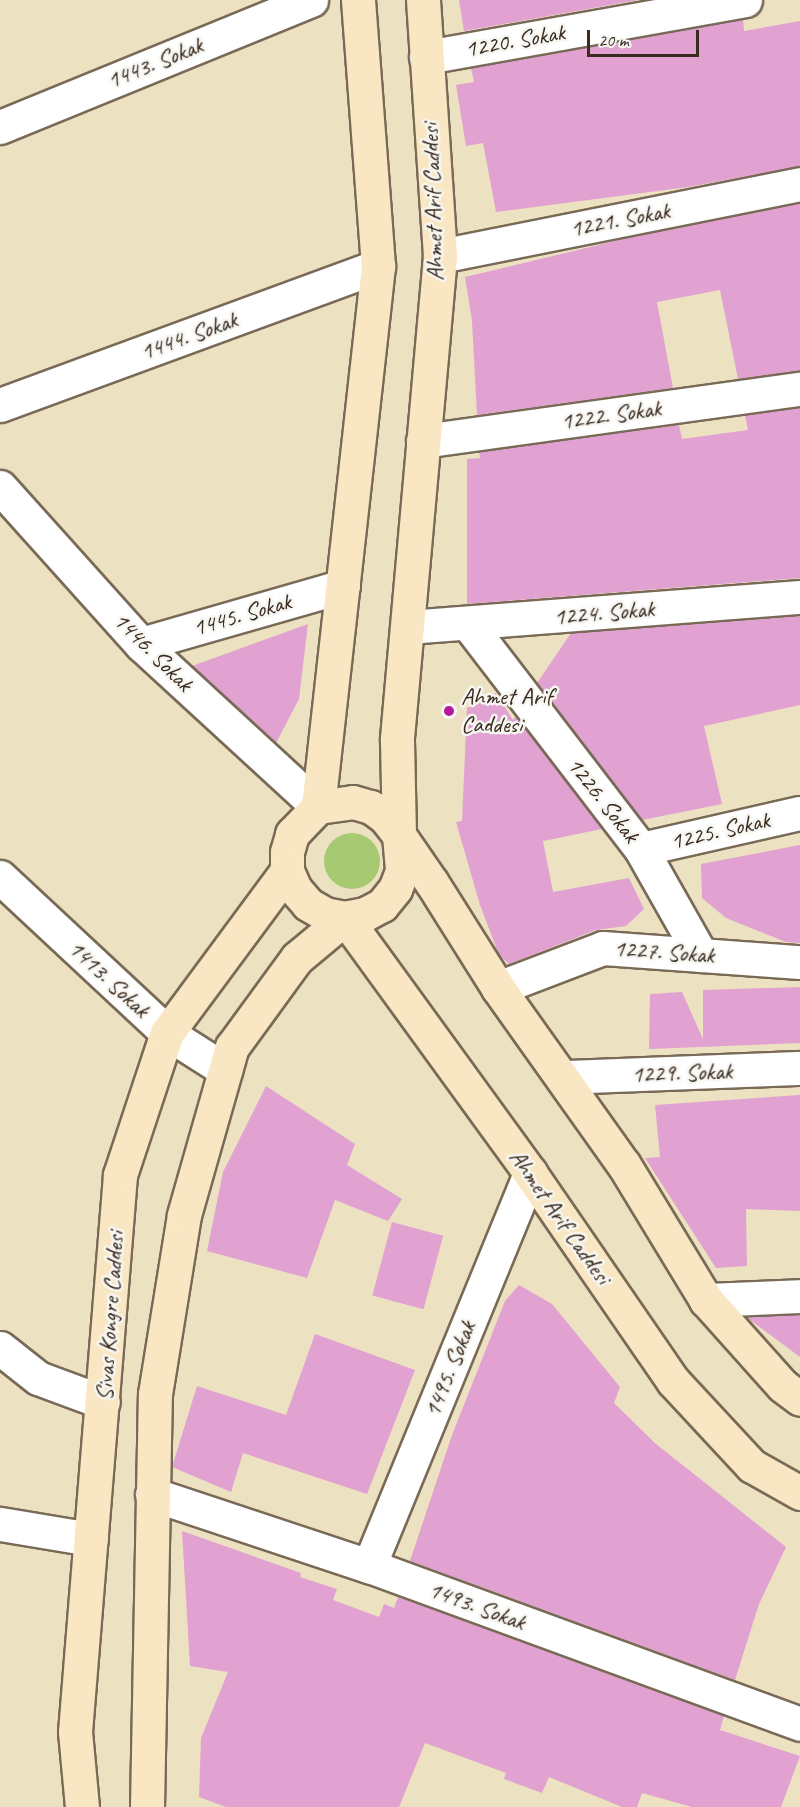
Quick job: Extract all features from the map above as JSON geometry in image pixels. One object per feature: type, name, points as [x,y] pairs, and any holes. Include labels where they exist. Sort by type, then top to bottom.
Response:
[{"type":"main road","points":[[318,807],[378,266],[358,0]]},
{"type":"main road","name":"Ahmet Arif Caddesi","points":[[423,0],[440,256],[397,740],[402,871],[395,889],[382,904],[365,914],[345,918],[530,1173],[673,1381],[752,1466],[800,1493]]},
{"type":"main road","points":[[345,918],[325,914],[308,904],[295,890],[288,871],[287,852],[292,834],[318,807],[335,802],[370,807],[399,835],[498,988],[565,1077],[624,1165],[706,1300],[783,1386],[800,1399]]},
{"type":"main road","name":"Sivas Kongre Caddesi","points":[[82,1807],[75,1732],[120,1175],[167,1033],[288,871]]},
{"type":"main road","name":"Sivas Kongre Caddesi","points":[[147,1807],[155,1394],[184,1215],[232,1047],[297,958],[345,918]]},
{"type":"street","name":"1443. Sokak","points":[[0,127],[311,0]]},
{"type":"street","name":"1220. Sokak","points":[[426,57],[745,0]]},
{"type":"street","name":"1221. Sokak","points":[[440,256],[800,184]]},
{"type":"street","name":"1444. Sokak","points":[[0,405],[378,266]]},
{"type":"street","name":"1222. Sokak","points":[[423,441],[800,389]]},
{"type":"street","name":"1446. Sokak","points":[[0,487],[141,644],[318,807]]},
{"type":"street","name":"1445. Sokak","points":[[141,644],[343,586]]},
{"type":"street","name":"1224. Sokak","points":[[408,627],[469,625],[800,597]]},
{"type":"street","name":"1226. Sokak","points":[[469,625],[641,849],[701,955]]},
{"type":"street","name":"1225. Sokak","points":[[641,849],[800,813]]},
{"type":"street","name":"1413. Sokak","points":[[0,877],[167,1033],[225,1070]]},
{"type":"street","name":"1227. Sokak","points":[[498,988],[603,948],[800,962]]},
{"type":"street","name":"1229. Sokak","points":[[565,1077],[800,1068]]},
{"type":"street","name":"1495. Sokak","points":[[369,1566],[530,1173]]},
{"type":"street","points":[[706,1300],[800,1296]]},
{"type":"street","points":[[0,1348],[38,1378],[103,1402]]},
{"type":"street","name":"1493. Sokak","points":[[152,1494],[369,1566],[800,1724]]},
{"type":"street","points":[[0,1524],[91,1539]]},
{"type":"green space","points":[[352,833],[367,838],[375,846],[380,861],[375,876],[367,884],[352,889],[337,884],[329,876],[324,861],[329,846],[337,838]]},
{"type":"building","points":[[459,0],[638,0],[464,31]]},
{"type":"building","points":[[743,19],[744,31],[800,21],[800,166],[688,187],[496,212],[483,143],[466,146],[456,85],[474,82],[471,68]]},
{"type":"building","points":[[800,203],[800,371],[738,379],[720,290],[657,302],[673,388],[477,415],[472,321],[465,277],[636,236]]},
{"type":"building","points":[[800,408],[800,578],[467,604],[467,459],[480,458],[479,452],[679,425],[682,439],[748,430],[745,415]]},
{"type":"building","points":[[800,616],[800,705],[704,726],[722,804],[642,820],[537,683],[571,633]]},
{"type":"building","points":[[308,624],[299,699],[276,743],[192,666]]},
{"type":"building","points":[[496,693],[513,720],[516,716],[602,829],[543,841],[553,892],[629,878],[644,909],[626,926],[596,930],[509,964],[499,955],[480,905],[456,822],[462,821],[467,708]]},
{"type":"building","points":[[800,845],[800,943],[786,942],[726,918],[702,898],[701,864]]},
{"type":"building","points":[[800,987],[800,1043],[649,1049],[650,994],[682,992],[703,1039],[703,990]]},
{"type":"building","points":[[266,1086],[355,1144],[347,1165],[402,1199],[388,1221],[335,1200],[307,1278],[207,1251],[223,1172]]},
{"type":"building","points":[[800,1095],[800,1211],[746,1209],[747,1266],[716,1268],[645,1158],[660,1157],[655,1105]]},
{"type":"building","points":[[392,1222],[443,1236],[424,1309],[372,1295]]},
{"type":"building","points":[[519,1285],[552,1304],[620,1387],[614,1403],[656,1444],[786,1547],[759,1604],[735,1680],[410,1561],[452,1435],[505,1301]]},
{"type":"building","points":[[789,1315],[800,1315],[800,1357],[746,1317]]},
{"type":"building","points":[[315,1334],[415,1370],[367,1494],[243,1453],[231,1492],[172,1467],[197,1386],[286,1415]]},
{"type":"building","points":[[182,1531],[301,1573],[300,1577],[337,1589],[333,1600],[379,1617],[384,1604],[394,1608],[398,1597],[724,1716],[720,1730],[800,1756],[781,1807],[692,1807],[642,1793],[637,1807],[622,1807],[549,1777],[542,1793],[504,1779],[506,1773],[425,1743],[399,1807],[226,1807],[199,1797],[201,1738],[228,1672],[190,1666]]},
{"type":"place","name":"Ahmet Arif Caddesi","points":[[449,711]]}]
